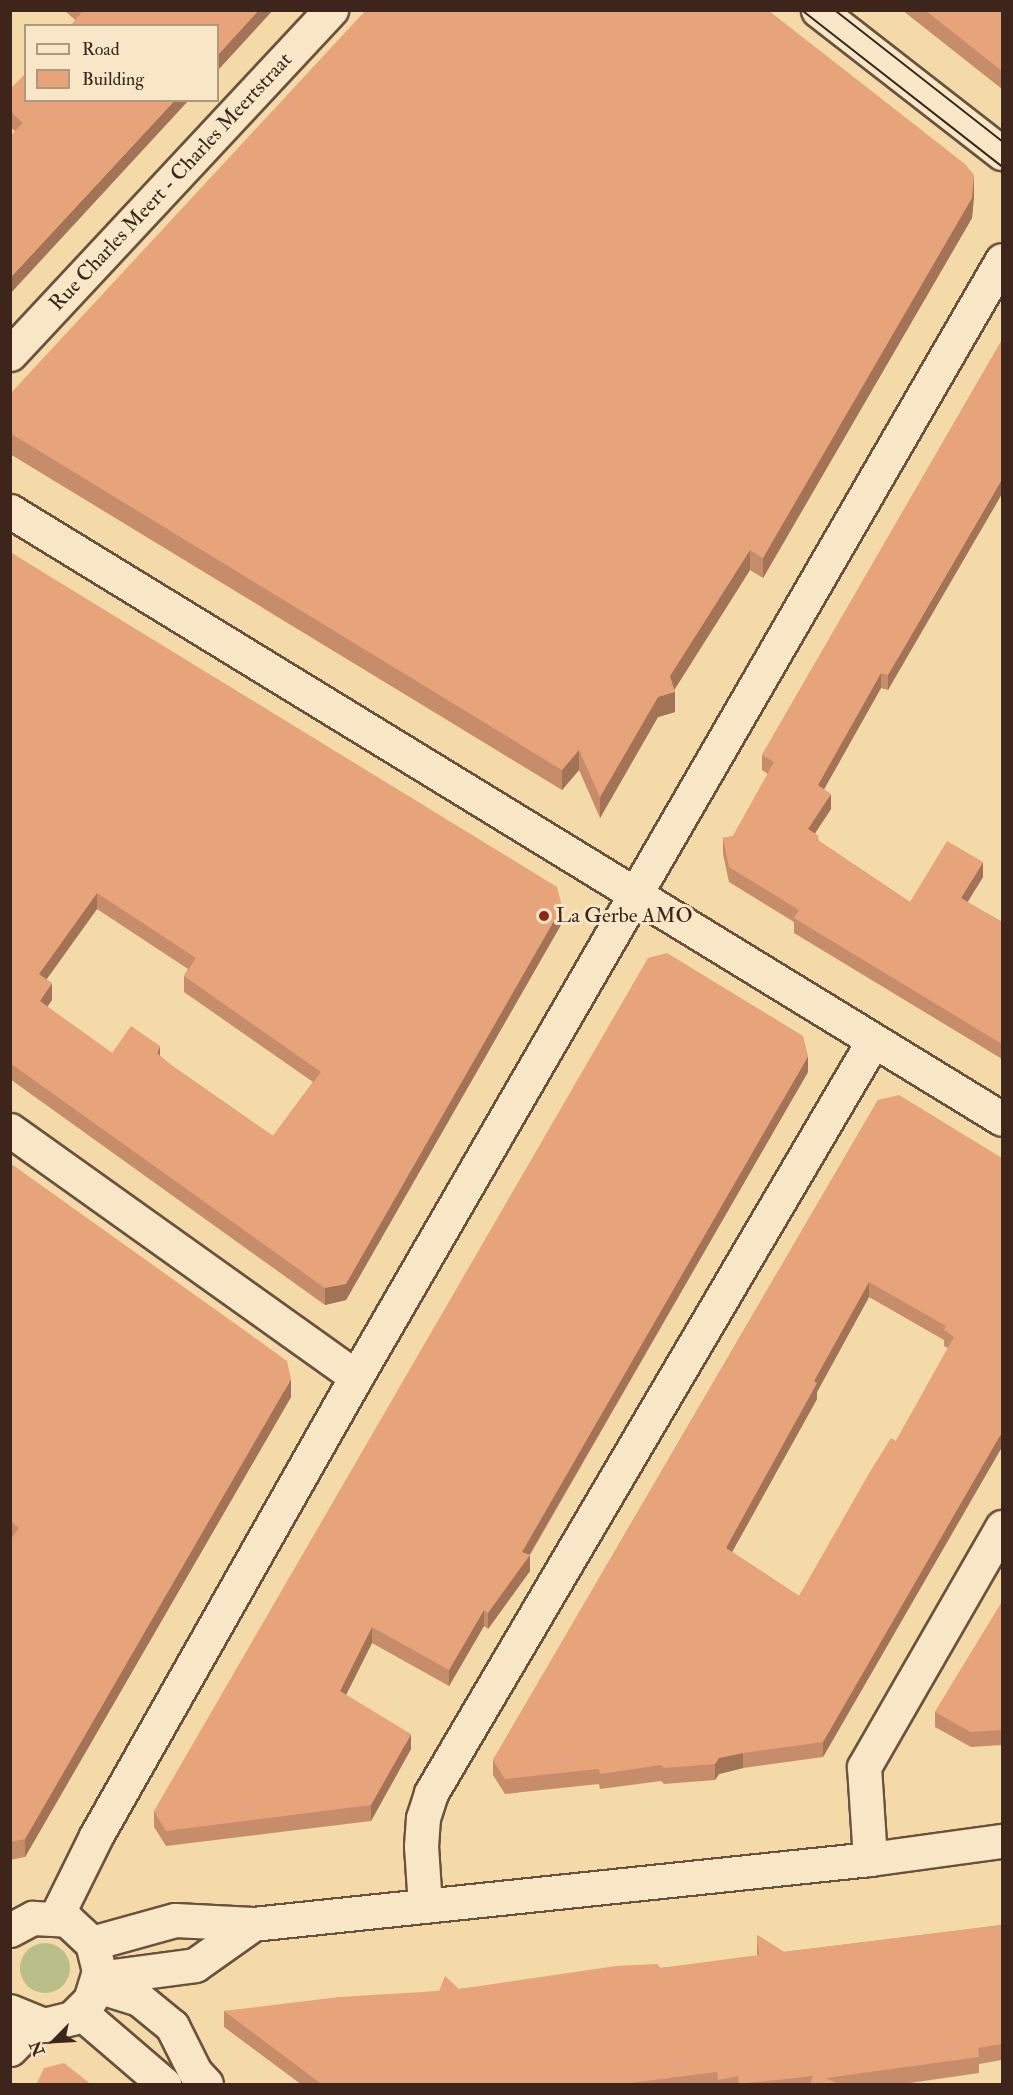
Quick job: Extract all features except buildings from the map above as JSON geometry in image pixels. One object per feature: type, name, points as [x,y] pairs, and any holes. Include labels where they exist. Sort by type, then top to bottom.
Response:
[{"type":"street","name":"Rue Charles Meert - Charles Meertstraat","points":[[10,354],[331,10]]},
{"type":"street","points":[[818,10],[1002,153]]},
{"type":"street","points":[[56,1917],[96,1836],[356,1377],[634,891],[1002,260]]},
{"type":"street","points":[[10,511],[634,891],[1002,1119]]},
{"type":"street","points":[[425,1906],[421,1846],[423,1818],[431,1793],[873,1041]]},
{"type":"street","points":[[10,1130],[356,1377]]},
{"type":"street","points":[[870,1859],[864,1767],[1002,1527]]},
{"type":"street","points":[[92,1943],[175,1920],[253,1924],[870,1859],[1002,1841]]},
{"type":"street","points":[[11,1927],[33,1918],[56,1917],[77,1926],[92,1943],[98,1956],[92,1992],[164,2085]]},
{"type":"street","points":[[10,2049],[23,2017],[63,2022],[92,1992],[195,1965],[253,1924]]},
{"type":"street","points":[[179,1969],[167,1988],[164,2002],[172,2026],[195,2072],[206,2085]]},
{"type":"street","points":[[92,1992],[139,1999],[172,2026]]},
{"type":"green space","points":[[45,1943],[54,1945],[65,1954],[70,1968],[68,1977],[59,1988],[45,1993],[36,1991],[25,1982],[20,1968],[22,1959],[31,1948]]},
{"type":"tram line","points":[[802,10],[1002,166]]},
{"type":"tram line","points":[[835,10],[1002,141]]},
{"type":"place","name":"La Gerbe AMO","points":[[544,916]]}]
